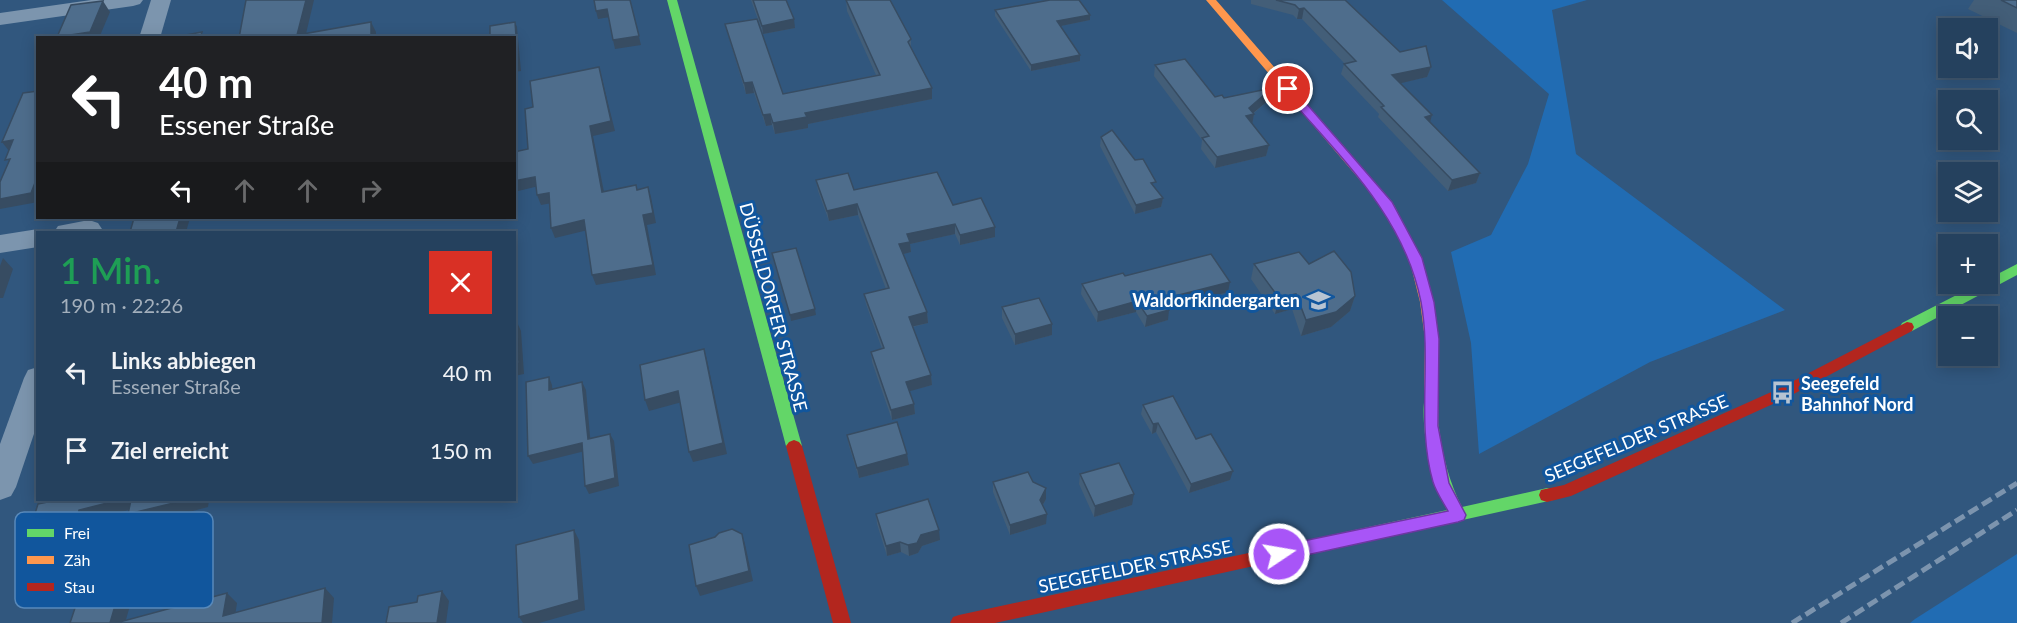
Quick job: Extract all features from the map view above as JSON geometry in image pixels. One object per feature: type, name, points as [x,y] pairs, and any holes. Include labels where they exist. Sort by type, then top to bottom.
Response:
[{"type":"street","points":[[0,19],[133,0]]},
{"type":"street","points":[[150,36],[161,0]]},
{"type":"street","name":"DÜSSELDORFER STRASSE","points":[[672,0],[842,623]]},
{"type":"street","points":[[1211,0],[1388,205],[1416,258],[1427,302],[1432,339],[1431,426],[1442,483],[1458,515]]},
{"type":"street","points":[[0,244],[36,238]]},
{"type":"street","name":"SEEGEFELDER STRASSE","points":[[959,623],[1566,491],[1783,393],[2017,269]]},
{"type":"street","points":[[0,487],[36,384]]},
{"type":"shaded area","points":[[1442,0],[1587,0],[1552,10],[1576,154],[1785,310],[1650,362],[1479,454],[1471,343],[1451,252],[1491,235],[1528,164],[1549,94]]},
{"type":"shaded area","points":[[2017,554],[2017,623],[1910,623],[1915,619]]},
{"type":"building","points":[[246,0],[306,0],[297,35],[371,22],[371,36],[239,36]]},
{"type":"building","points":[[594,0],[630,0],[639,36],[613,40],[607,9],[596,11]]},
{"type":"building","points":[[753,0],[786,0],[794,19],[762,26]]},
{"type":"building","points":[[846,0],[890,0],[911,39],[908,42],[932,88],[805,113],[807,117],[773,123],[770,114],[763,115],[752,82],[744,83],[725,24],[757,19],[783,94],[880,75]]},
{"type":"building","points":[[1050,0],[1079,0],[1090,15],[1057,21],[1080,55],[1031,65],[995,10]]},
{"type":"building","points":[[1276,0],[1345,0],[1400,52],[1426,46],[1431,67],[1392,75],[1432,115],[1425,117],[1480,173],[1452,180],[1381,107],[1384,106],[1344,64],[1356,61],[1304,8],[1299,9],[1295,5]]},
{"type":"building","points":[[2001,0],[2017,0],[2017,8]]},
{"type":"building","points":[[103,1],[90,32],[57,36],[71,5]]},
{"type":"building","points":[[515,22],[516,36],[490,36],[490,26]]},
{"type":"building","points":[[202,32],[201,36],[181,36]]},
{"type":"building","points":[[516,36],[518,65],[516,66]]},
{"type":"building","points":[[1185,59],[1215,97],[1222,95],[1224,98],[1272,88],[1249,108],[1254,114],[1246,116],[1269,145],[1217,157],[1202,138],[1209,136],[1155,65]]},
{"type":"building","points":[[599,67],[611,121],[590,126],[602,192],[636,185],[637,190],[648,187],[653,213],[643,215],[653,265],[592,275],[584,220],[551,228],[549,193],[537,195],[535,177],[516,181],[516,152],[528,149],[525,109],[533,107],[530,81]]},
{"type":"building","points":[[36,91],[36,180],[31,193],[0,199],[0,182],[10,159],[5,160],[13,140],[2,142],[23,93]]},
{"type":"building","points":[[1112,130],[1135,160],[1143,159],[1156,182],[1151,183],[1163,198],[1136,205],[1101,137]]},
{"type":"building","points":[[937,172],[953,205],[981,198],[995,227],[960,235],[955,224],[907,234],[910,242],[899,244],[927,312],[909,317],[931,375],[906,382],[914,404],[891,410],[871,352],[884,348],[864,294],[889,288],[857,204],[827,211],[816,180],[848,173],[854,190]]},
{"type":"building","points":[[134,219],[180,219],[176,231],[130,231]]},
{"type":"building","points":[[796,248],[815,309],[790,315],[772,253]]},
{"type":"building","points":[[1334,251],[1351,272],[1355,296],[1336,312],[1306,320],[1296,294],[1279,298],[1254,264],[1299,252],[1309,264]]},
{"type":"building","points":[[1211,254],[1230,282],[1163,299],[1169,310],[1147,316],[1137,301],[1098,312],[1082,284],[1123,273],[1125,276]]},
{"type":"building","points":[[1039,298],[1052,324],[1015,334],[1002,307]]},
{"type":"building","points":[[516,320],[519,363],[516,364]]},
{"type":"building","points":[[704,349],[723,443],[689,452],[678,391],[645,400],[640,365]]},
{"type":"building","points":[[549,377],[549,390],[582,382],[588,439],[610,434],[615,478],[585,486],[582,443],[528,456],[526,382]]},
{"type":"building","points":[[1173,396],[1196,439],[1211,434],[1233,471],[1191,484],[1158,423],[1153,424],[1143,405]]},
{"type":"building","points":[[897,422],[907,454],[857,468],[847,435]]},
{"type":"building","points":[[1119,463],[1134,494],[1095,506],[1080,474]]},
{"type":"building","points":[[1028,472],[1033,482],[1046,488],[1040,500],[1047,514],[1010,525],[993,482]]},
{"type":"building","points":[[928,499],[939,530],[921,535],[917,543],[908,545],[900,542],[886,546],[876,514]]},
{"type":"building","points":[[52,501],[115,501],[79,512],[36,512],[38,504]]},
{"type":"building","points":[[131,501],[182,501],[136,512],[128,512]]},
{"type":"building","points":[[732,529],[742,534],[749,571],[696,586],[689,545]]},
{"type":"building","points":[[574,530],[579,600],[519,617],[516,545]]},
{"type":"building","points":[[325,588],[322,623],[116,623],[172,608],[213,608],[213,597],[227,593],[223,616]]},
{"type":"building","points":[[442,591],[437,623],[386,623],[389,607],[417,602],[418,596]]},
{"type":"building","points":[[75,608],[114,608],[110,623],[70,623]]},
{"type":"railway","points":[[1792,623],[2017,483]]},
{"type":"railway","points":[[1841,623],[2017,510]]},
{"type":"traffic: fast","points":[[672,0],[794,446]]},
{"type":"traffic: fast","points":[[1907,327],[2017,269]]},
{"type":"traffic: fast","points":[[1431,399],[1431,426],[1442,484],[1458,515]]},
{"type":"traffic: fast","points":[[1295,550],[1547,495]]},
{"type":"traffic: slow","points":[[1211,0],[1388,205],[1415,258],[1427,302],[1432,339],[1431,399]]},
{"type":"traffic: jam","points":[[1547,495],[1566,491],[1783,393],[1907,327]]},
{"type":"traffic: jam","points":[[794,446],[842,623]]},
{"type":"traffic: jam","points":[[959,623],[1295,550]]},
{"type":"place","name":"Waldorfkindergarten","points":[[1318,300]]},
{"type":"place","name":"Seegefeld Bahnhof Nord","points":[[1783,393]]},
{"type":"route","points":[[1279,554],[1458,515],[1442,483],[1431,426],[1432,339],[1427,302],[1416,258],[1388,205],[1288,89]]}]
